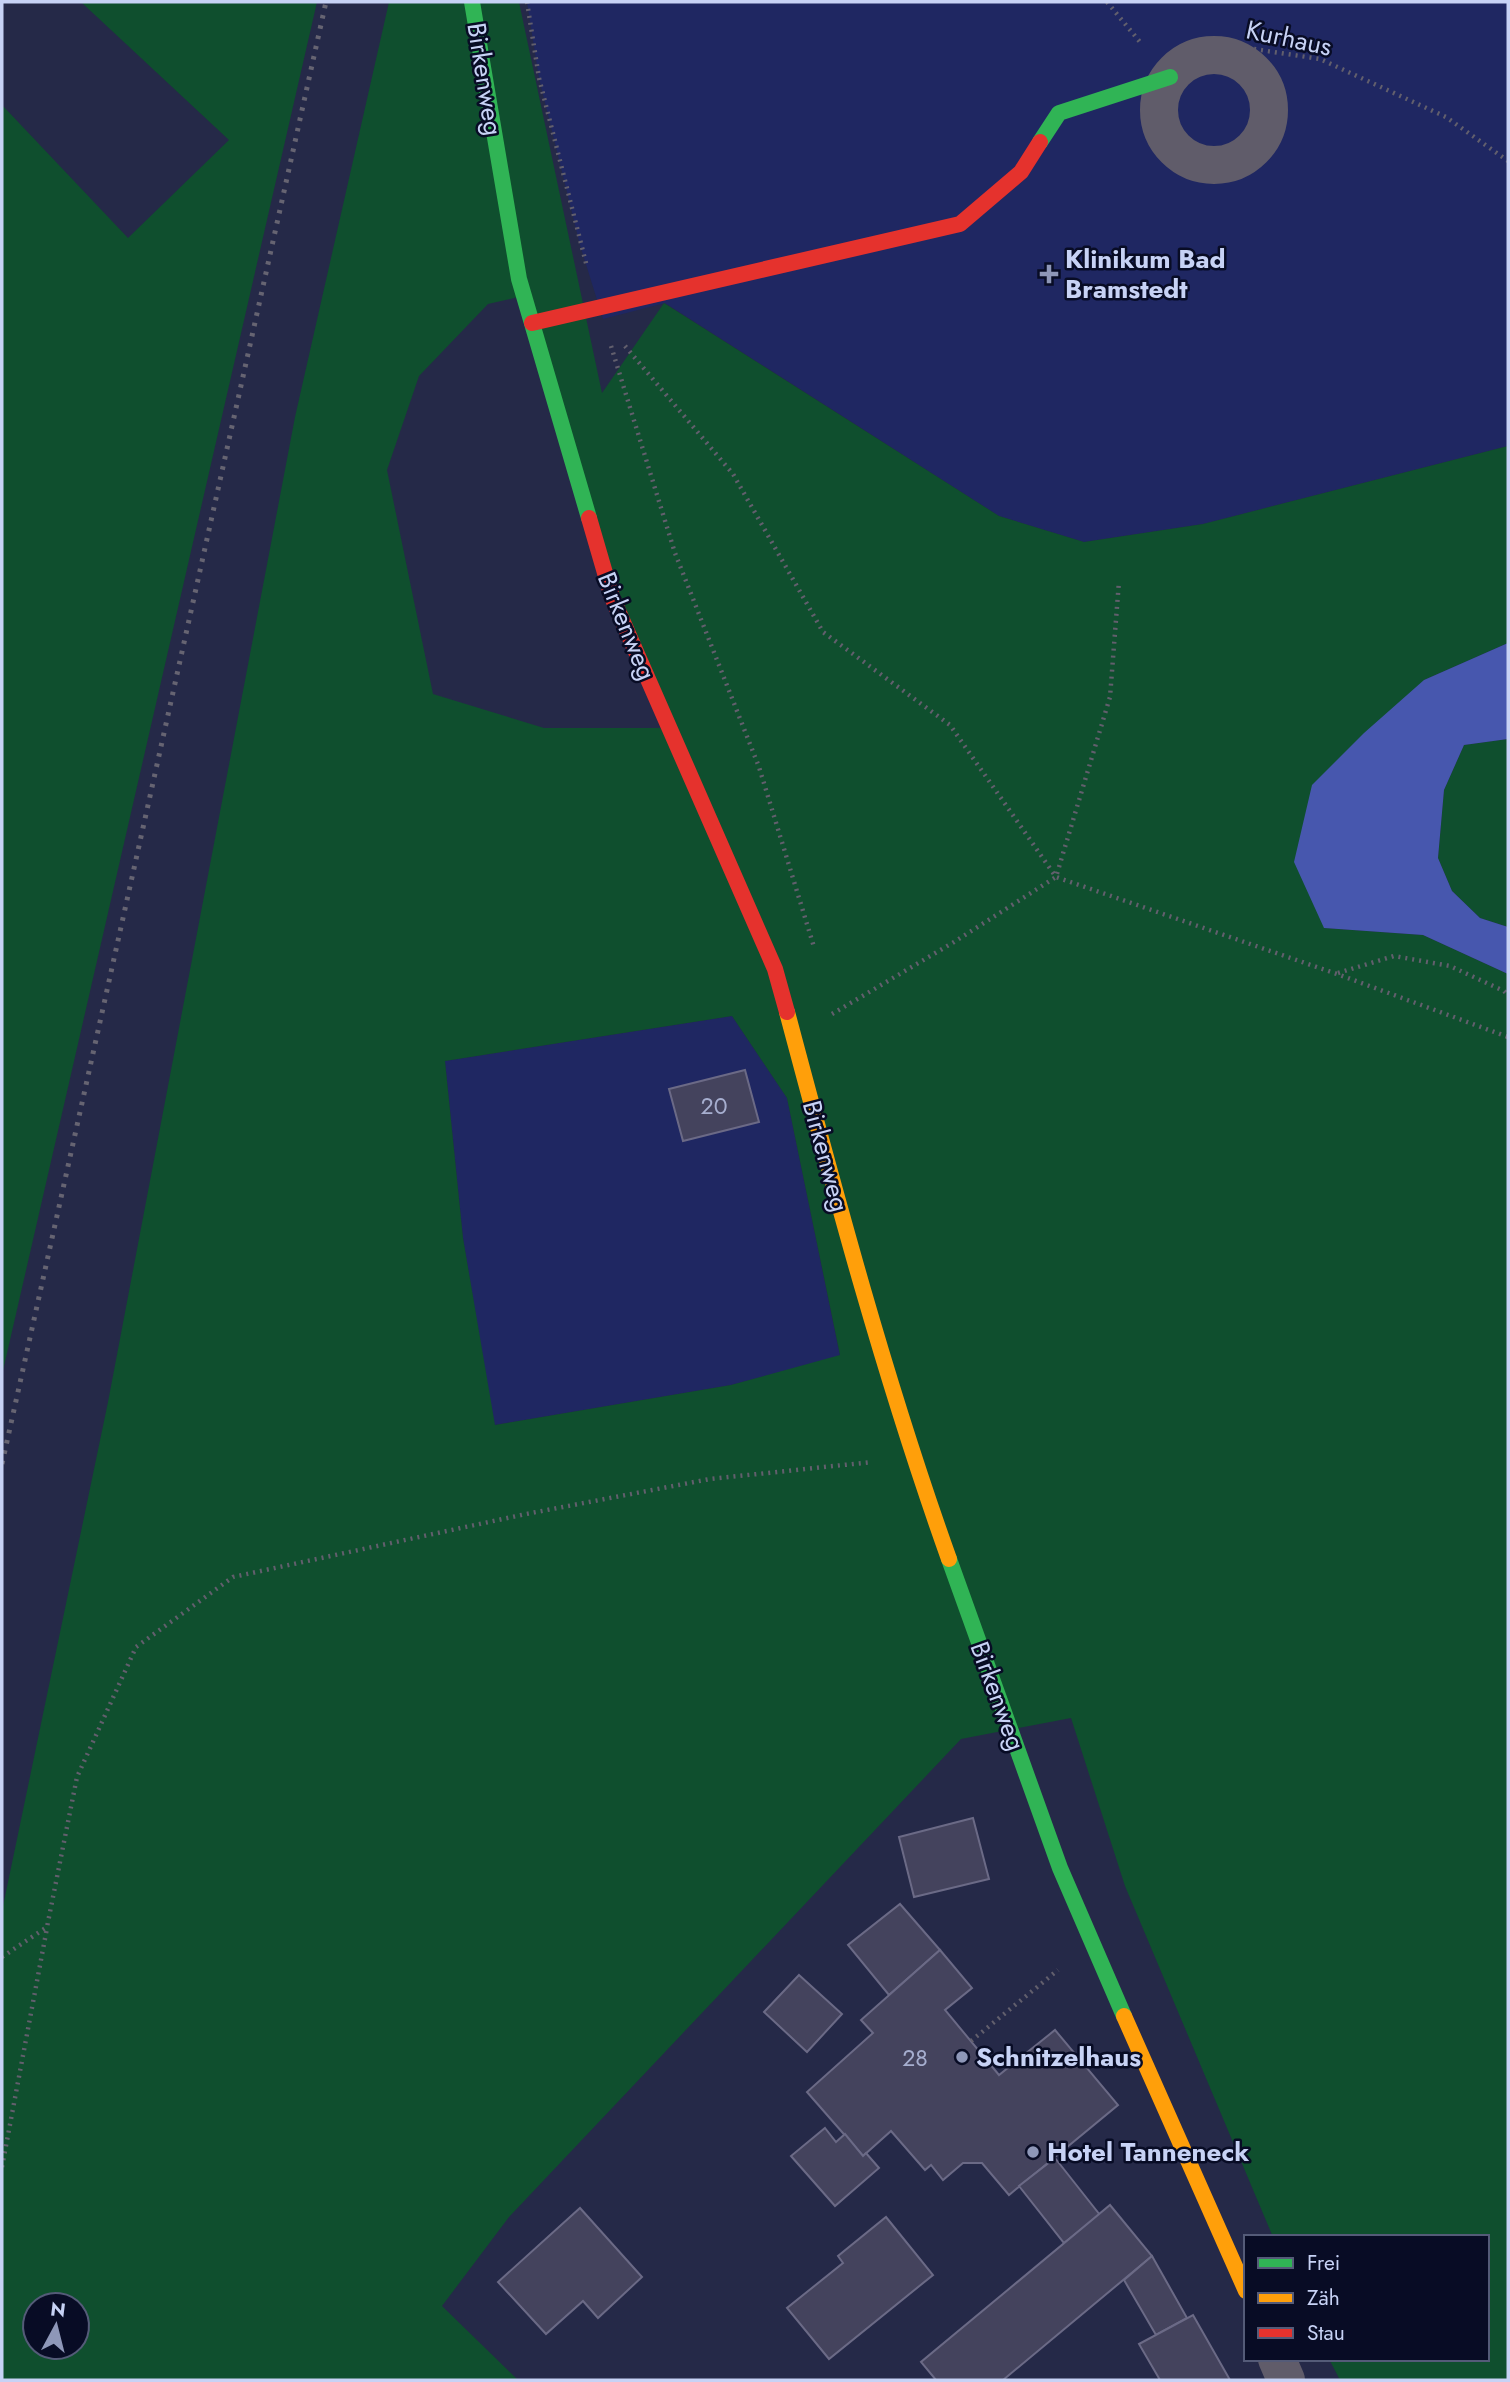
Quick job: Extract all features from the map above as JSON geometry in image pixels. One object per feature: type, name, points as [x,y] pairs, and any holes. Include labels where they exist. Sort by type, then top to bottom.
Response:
[{"type":"street","name":"Birkenweg","points":[[472,2],[519,279],[612,597],[775,969],[853,1258],[913,1458],[1060,1868],[1244,2286]]},
{"type":"street","points":[[532,323],[960,224],[1021,172],[1059,113],[1170,59]]},
{"type":"street","points":[[1278,2361],[1286,2380]]},
{"type":"path","points":[[527,2],[540,78],[588,270]]},
{"type":"path","points":[[1107,2],[1170,59]]},
{"type":"path","name":"Kurhaus","points":[[1170,59],[1221,44],[1320,59],[1446,117],[1508,161]]},
{"type":"path","points":[[621,340],[733,474],[823,632],[950,725],[1056,877],[1337,974],[1508,1037]]},
{"type":"path","points":[[611,345],[675,553],[759,767],[818,958]]},
{"type":"path","points":[[794,1037],[954,942],[1056,877],[1110,697],[1119,581]]},
{"type":"path","points":[[1337,974],[1394,956],[1450,966],[1508,995]]},
{"type":"path","points":[[2,2167],[77,1777],[136,1647],[233,1577],[526,1514],[710,1479],[913,1458]]},
{"type":"path","points":[[2,1957],[47,1927]]},
{"type":"path","points":[[971,2041],[1076,1955],[1094,1948]]},
{"type":"shaded area","name":"Klinikum Bad Bramstedt","points":[[527,2],[1508,2],[1508,446],[1203,524],[1084,542],[999,516],[665,303],[603,319],[580,245],[539,78]]},
{"type":"shaded area","points":[[732,1016],[787,1098],[840,1356],[731,1385],[494,1425],[463,1238],[445,1061]]},
{"type":"green space","points":[[81,2],[317,2],[2,1375],[2,105],[128,238],[229,140]]},
{"type":"green space","points":[[389,2],[519,2],[602,393],[664,303],[999,516],[1084,542],[1203,524],[1508,446],[1508,643],[1424,680],[1324,928],[1423,935],[1508,974],[1508,2380],[1340,2380],[1330,2361],[1489,2361],[1489,2235],[1272,2235],[1125,1886],[1071,1718],[961,1739],[509,2217],[442,2306],[518,2380],[2,2380],[2,1911],[108,1402],[295,417]],"holes":[[[523,296],[663,728],[544,728],[433,694],[387,470],[419,376],[488,304]],[[732,1016],[787,1098],[840,1355],[731,1385],[495,1425],[463,1238],[445,1061]]]},
{"type":"green space","points":[[1508,739],[1508,927],[1480,918],[1452,891],[1438,858],[1444,790],[1464,745]]},
{"type":"water","points":[[1508,643],[1508,739],[1464,745],[1444,790],[1438,858],[1452,891],[1480,918],[1508,927],[1508,974],[1423,935],[1324,928],[1294,862],[1312,785],[1364,733],[1424,680]]},
{"type":"building","points":[[745,1070],[759,1122],[683,1141],[669,1089]]},
{"type":"building","points":[[973,1818],[989,1879],[914,1897],[899,1837]]},
{"type":"building","points":[[900,1904],[940,1950],[889,1995],[848,1945]]},
{"type":"building","points":[[940,1950],[972,1988],[945,2010],[999,2075],[1055,2030],[1118,2105],[1009,2195],[982,2163],[963,2163],[943,2180],[931,2165],[925,2170],[891,2131],[863,2156],[807,2092],[873,2033],[861,2020]]},
{"type":"building","points":[[799,1975],[842,2014],[807,2052],[764,2012]]},
{"type":"building","points":[[825,2128],[836,2142],[845,2134],[863,2156],[866,2153],[879,2168],[835,2206],[791,2156]]},
{"type":"building","points":[[1055,2158],[1100,2215],[1064,2243],[1019,2186]]},
{"type":"building","points":[[1110,2205],[1152,2256],[1003,2380],[936,2380],[921,2362]]},
{"type":"building","points":[[580,2208],[642,2277],[598,2318],[583,2301],[546,2334],[498,2282]]},
{"type":"building","points":[[886,2217],[933,2275],[829,2359],[787,2308],[843,2263],[838,2256]]},
{"type":"building","points":[[1152,2256],[1187,2318],[1156,2335],[1124,2280]]},
{"type":"building","points":[[1193,2315],[1230,2380],[1160,2380],[1139,2344]]},
{"type":"railway","points":[[2,1464],[326,2]]},
{"type":"traffic: fast","points":[[472,2],[519,279],[589,518]]},
{"type":"traffic: fast","points":[[1040,142],[1059,113],[1170,77]]},
{"type":"traffic: fast","points":[[949,1559],[1060,1868],[1124,2016]]},
{"type":"traffic: slow","points":[[787,1012],[883,1356],[949,1559]]},
{"type":"traffic: slow","points":[[1124,2016],[1244,2286]]},
{"type":"traffic: jam","points":[[532,323],[960,224],[1021,172],[1040,142]]},
{"type":"traffic: jam","points":[[589,518],[612,597],[775,969],[787,1012]]},
{"type":"place","name":"Klinikum Bad Bramstedt","points":[[1049,274]]},
{"type":"place","name":"Schnitzelhaus","points":[[962,2057]]},
{"type":"place","name":"Hotel Tanneneck","points":[[1033,2152]]}]
